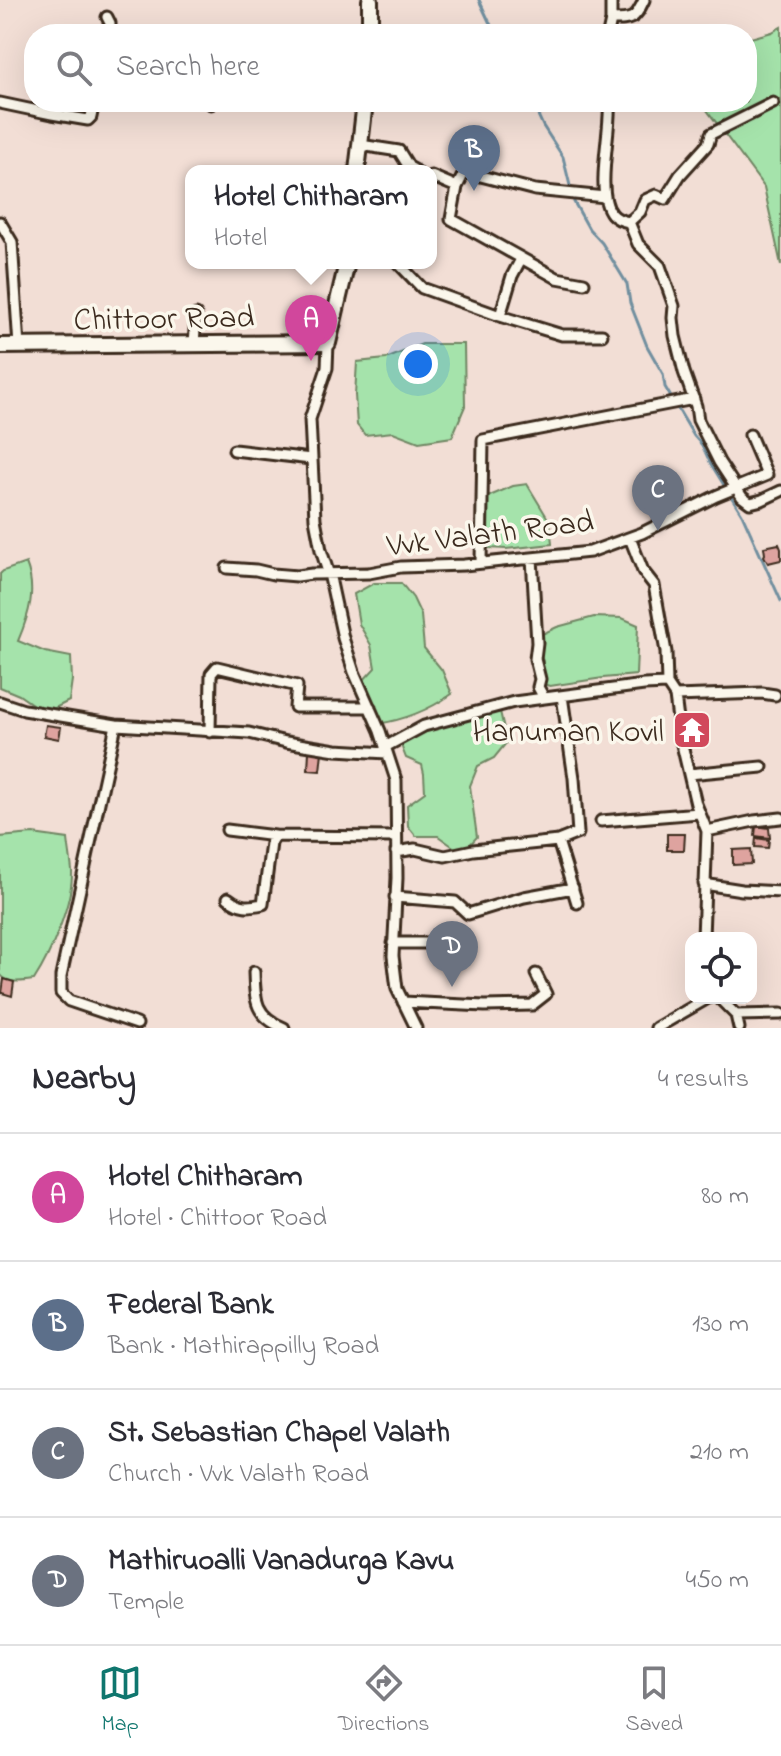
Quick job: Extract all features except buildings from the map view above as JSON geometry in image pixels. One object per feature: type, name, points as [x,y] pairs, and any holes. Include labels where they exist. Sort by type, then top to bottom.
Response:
[{"type":"main road","points":[[370,0],[370,24]]},
{"type":"main road","points":[[358,165],[364,112]]},
{"type":"main road","points":[[328,343],[346,269]]},
{"type":"main road","name":"Chittoor Road","points":[[0,346],[328,343]]},
{"type":"street","points":[[610,24],[611,0]]},
{"type":"street","points":[[611,20],[631,19],[637,15],[644,0]]},
{"type":"street","points":[[107,17],[110,24]]},
{"type":"street","points":[[0,103],[24,108]]},
{"type":"street","points":[[757,111],[773,103]]},
{"type":"street","points":[[42,112],[88,120],[92,112]]},
{"type":"street","points":[[609,112],[605,197],[611,214],[629,222]]},
{"type":"street","points":[[629,222],[640,212],[645,200],[656,195],[665,199],[680,175],[708,144],[711,134],[755,112]]},
{"type":"street","points":[[360,145],[399,151],[408,165]]},
{"type":"street","points":[[584,283],[557,278],[451,219],[457,187],[463,175],[469,173],[535,190],[605,197]]},
{"type":"street","points":[[437,178],[457,187]]},
{"type":"street","points":[[0,222],[12,242],[19,346]]},
{"type":"street","points":[[629,222],[638,244],[660,266],[674,306],[675,336],[698,420],[719,462],[750,503],[781,491]]},
{"type":"street","points":[[500,316],[512,276],[521,259]]},
{"type":"street","points":[[404,269],[422,288],[500,316],[562,335],[602,335]]},
{"type":"street","points":[[194,344],[196,315]]},
{"type":"street","points":[[328,343],[327,368],[310,419],[315,519],[343,638],[396,780],[393,956],[397,989],[416,1028]]},
{"type":"street","points":[[481,563],[483,440],[694,399]]},
{"type":"street","name":"Vvk Valath Road","points":[[227,568],[297,576],[369,573],[401,567],[590,552],[642,533],[767,475],[750,435]]},
{"type":"street","points":[[234,450],[311,459]]},
{"type":"street","points":[[630,538],[643,571],[654,585],[666,652],[667,684],[675,696],[689,774],[707,831],[703,932]]},
{"type":"street","points":[[532,558],[537,643],[535,659],[540,679],[538,687],[544,698]]},
{"type":"street","points":[[210,732],[211,674],[217,667],[297,686],[295,707],[370,707]]},
{"type":"street","points":[[0,702],[24,710],[116,725],[249,733],[336,750],[386,750],[424,726],[514,702],[667,684]]},
{"type":"street","points":[[675,696],[775,695]]},
{"type":"street","points":[[396,852],[415,849],[445,856],[558,841],[578,833],[574,778],[562,696]]},
{"type":"street","points":[[116,725],[61,976],[61,993],[69,1001],[137,1024]]},
{"type":"street","points":[[689,774],[762,767]]},
{"type":"street","points":[[601,821],[699,813]]},
{"type":"street","points":[[707,831],[781,818]]},
{"type":"street","points":[[227,830],[275,836],[396,837]]},
{"type":"street","points":[[228,898],[247,908],[263,904],[271,843],[275,836]]},
{"type":"street","points":[[558,841],[577,903]]},
{"type":"street","points":[[704,884],[781,892]]},
{"type":"street","points":[[395,897],[455,902],[468,914],[524,897],[573,888]]},
{"type":"street","points":[[393,943],[429,943]]},
{"type":"street","points":[[254,972],[258,1007],[268,1022],[284,1028]]},
{"type":"street","points":[[403,1002],[532,1005],[546,994],[536,974]]},
{"type":"street","points":[[656,1028],[698,1004]]},
{"type":"street","points":[[725,1004],[736,1015],[739,1028]]},
{"type":"street","points":[[736,1015],[781,1014]]},
{"type":"green space","points":[[781,27],[781,265],[764,187],[708,112],[757,112],[757,36]]},
{"type":"green space","points":[[422,344],[464,344],[465,406],[452,437],[419,442],[393,432],[365,435],[357,425],[357,362],[386,359]]},
{"type":"green space","points":[[527,484],[550,522],[552,544],[488,548],[482,541],[485,498],[513,486]]},
{"type":"green space","points":[[26,563],[31,593],[18,641],[45,652],[71,657],[69,701],[45,713],[19,695],[0,687],[0,574]]},
{"type":"green space","points":[[374,583],[401,583],[413,598],[421,615],[424,648],[442,670],[452,694],[416,714],[377,724],[360,684],[375,668],[371,645],[359,624],[354,594]]},
{"type":"green space","points":[[594,617],[622,618],[638,625],[636,675],[550,686],[542,684],[540,670],[543,661],[536,645],[540,635]]},
{"type":"green space","points":[[499,707],[507,742],[494,758],[478,766],[470,786],[477,837],[462,853],[438,836],[416,836],[408,826],[407,805],[425,792],[424,774],[422,765],[406,758],[399,740],[413,732]]},
{"type":"green space","points":[[33,834],[68,839],[71,884],[60,927],[34,980],[11,981],[0,974],[0,837]]},
{"type":"waterway","points":[[479,0],[490,24]]},
{"type":"waterway","points":[[537,112],[563,157],[574,202],[627,284],[630,303],[647,346],[663,374],[665,387],[742,514],[781,601]]},
{"type":"place","name":"Federal Bank","points":[[474,191]]},
{"type":"place","name":"Hotel Chitharam","points":[[311,361]]},
{"type":"place","name":"St. Sebastian Chapel Valath","points":[[658,531]]},
{"type":"place","name":"Hanuman Kovil","points":[[692,730]]},
{"type":"place","name":"Mathiruoalli Vanadurga Kavu","points":[[452,987]]}]
